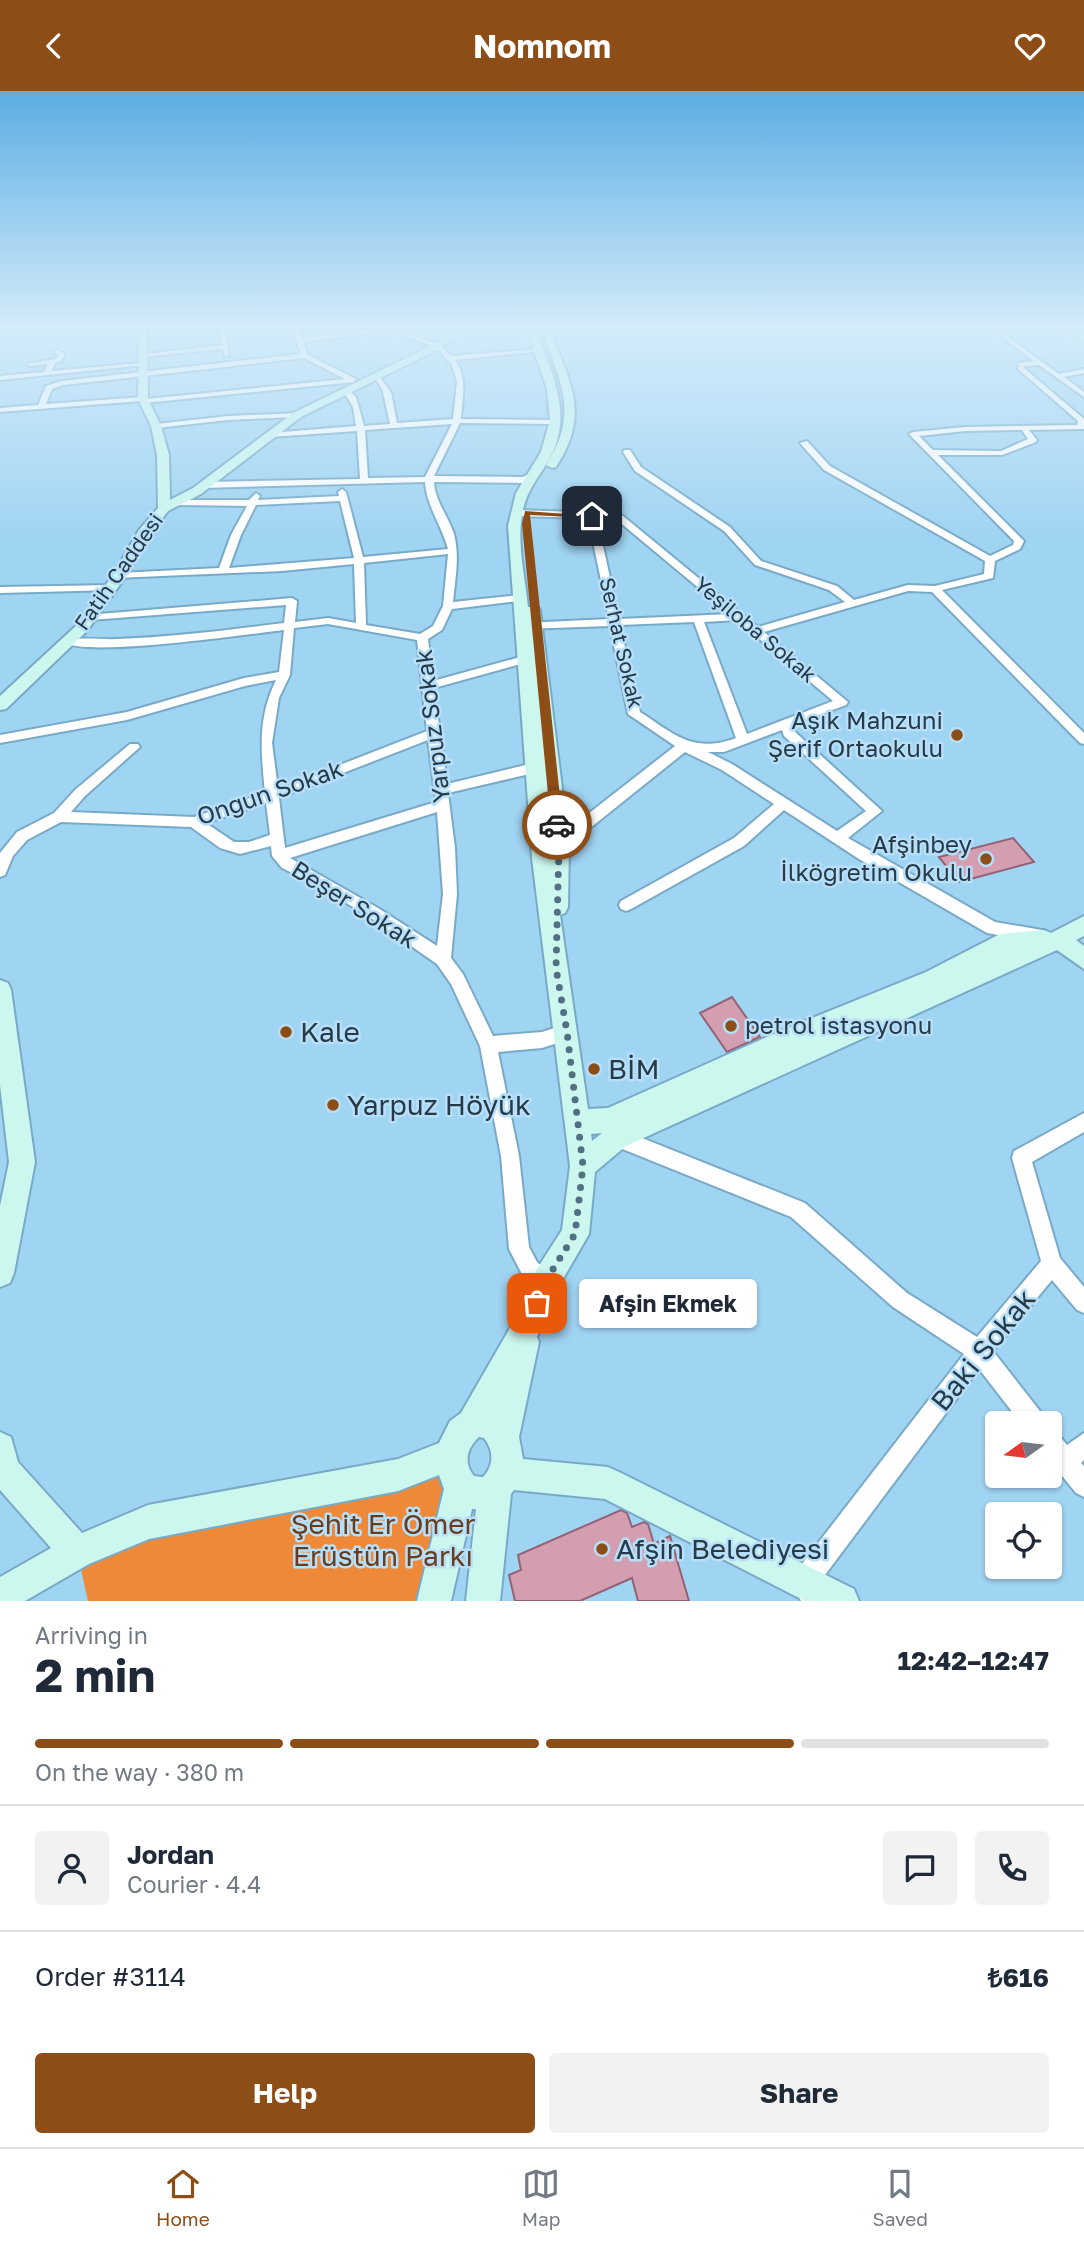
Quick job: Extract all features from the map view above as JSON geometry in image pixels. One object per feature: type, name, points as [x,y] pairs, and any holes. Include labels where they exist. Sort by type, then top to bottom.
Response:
[{"type":"main road","name":"Fatih Caddesi","points":[[0,705],[69,642],[91,617],[149,526],[164,508],[179,502],[297,415],[330,397]]},
{"type":"main road","points":[[554,397],[557,422],[547,453],[530,476],[521,513],[526,533],[528,625],[559,845],[556,968]]},
{"type":"main road","points":[[567,397],[572,423],[561,453],[533,490],[514,526],[519,598],[528,625],[524,660],[541,846],[583,1166],[575,1234],[545,1282],[528,1324],[473,1422],[459,1434],[452,1454],[455,1477],[461,1487],[477,1495],[500,1481],[608,1483],[810,1592],[842,1601]]},
{"type":"main road","points":[[144,400],[156,426],[165,469],[164,508]]},
{"type":"main road","points":[[583,1166],[617,1137],[1059,939],[1084,925]]},
{"type":"main road","points":[[577,1122],[609,1120],[793,1037],[934,979],[1008,941],[1059,939],[1084,960]]},
{"type":"main road","points":[[0,990],[22,1162],[0,1273]]},
{"type":"main road","points":[[483,1601],[500,1481],[509,1457],[504,1436],[528,1324]]},
{"type":"main road","points":[[473,1422],[490,1423],[504,1436]]},
{"type":"main road","points":[[0,1596],[78,1552],[148,1522],[398,1475],[452,1454]]},
{"type":"main road","points":[[434,1601],[461,1487]]},
{"type":"street","points":[[41,407],[44,397]]},
{"type":"street","points":[[0,410],[172,397]]},
{"type":"street","points":[[228,418],[231,397]]},
{"type":"street","points":[[354,397],[364,482]]},
{"type":"street","points":[[388,397],[394,426]]},
{"type":"street","points":[[422,638],[438,628],[448,606],[453,551],[448,531],[430,492],[429,478],[457,421],[459,397]]},
{"type":"street","points":[[990,560],[1017,547],[1019,541],[913,434],[965,429],[1082,427],[1082,421],[1073,407],[1060,397]]},
{"type":"street","points":[[156,426],[228,418],[297,415]]},
{"type":"street","points":[[270,435],[457,421],[557,422]]},
{"type":"street","points":[[931,452],[1002,453],[1033,440],[1023,428]]},
{"type":"street","points":[[804,443],[827,468],[990,560]]},
{"type":"street","points":[[627,452],[638,469],[727,529],[758,563],[833,588],[852,603]]},
{"type":"street","points":[[203,485],[339,484],[429,478],[525,480],[530,476]]},
{"type":"street","points":[[339,484],[359,559],[361,625]]},
{"type":"street","points":[[223,571],[236,535],[262,486]]},
{"type":"street","points":[[179,502],[252,503],[344,498]]},
{"type":"street","name":"Yeşiloba Sokak","points":[[521,513],[620,518],[842,702],[720,749],[684,746]]},
{"type":"street","name":"Serhat Sokak","points":[[592,516],[634,713],[684,746],[727,767],[837,838],[992,928],[1059,939]]},
{"type":"street","points":[[119,576],[223,571],[453,551]]},
{"type":"street","points":[[755,631],[908,588],[935,589],[989,576],[990,560]]},
{"type":"street","points":[[0,590],[111,588]]},
{"type":"street","points":[[935,589],[1084,740]]},
{"type":"street","points":[[448,606],[519,598]]},
{"type":"street","points":[[91,617],[292,601],[291,627]]},
{"type":"street","points":[[528,625],[741,617]]},
{"type":"street","points":[[698,619],[743,740]]},
{"type":"street","name":"Yarpuz Sokak","points":[[69,642],[92,644],[176,640],[328,621],[422,638],[443,805],[450,894],[443,959]]},
{"type":"street","name":"Beşer Sokak","points":[[291,627],[284,675],[273,698],[266,743],[279,856],[287,864],[353,899],[443,959],[457,979],[488,1045],[510,1156],[519,1249],[530,1269],[545,1282]]},
{"type":"street","points":[[428,686],[524,660]]},
{"type":"street","points":[[0,739],[127,716],[244,682],[284,675]]},
{"type":"street","points":[[1064,722],[1084,720]]},
{"type":"street","points":[[787,722],[788,733],[875,811],[837,838]]},
{"type":"street","name":"Ongun Sokak","points":[[0,871],[7,853],[22,836],[59,817],[194,822],[304,785],[433,733]]},
{"type":"street","points":[[541,846],[559,845],[684,746]]},
{"type":"street","points":[[59,817],[80,793],[134,747]]},
{"type":"street","points":[[720,749],[727,767]]},
{"type":"street","points":[[441,790],[534,768]]},
{"type":"street","points":[[626,905],[738,842],[784,803]]},
{"type":"street","points":[[279,856],[443,805]]},
{"type":"street","points":[[194,822],[231,849],[243,851],[276,838]]},
{"type":"street","points":[[488,1045],[542,1040],[567,1032]]},
{"type":"street","points":[[1084,1122],[1021,1158],[1052,1264],[1084,1303]]},
{"type":"street","points":[[617,1137],[797,1210],[900,1300],[979,1351],[1026,1411]]},
{"type":"street","name":"Baki Sokak","points":[[810,1592],[979,1351],[1052,1264]]},
{"type":"street","points":[[1065,1461],[1084,1445]]},
{"type":"street","points":[[1062,1457],[1084,1485]]},
{"type":"street","points":[[1,1463],[78,1552]]},
{"type":"green space","name":"Şehit Er Ömer Erüstün Parkı","points":[[452,1454],[434,1601],[88,1601],[77,1552]]},
{"type":"building","name":"Afşinbey İlköğretim Okulu","points":[[1013,838],[1034,862],[959,882],[939,857]]},
{"type":"building","name":"petrol istasyonu","points":[[732,997],[760,1037],[727,1052],[700,1013]]},
{"type":"building","name":"Afşin Belediyesi","points":[[621,1510],[627,1513],[632,1527],[644,1522],[648,1524],[654,1544],[670,1536],[689,1601],[638,1601],[632,1578],[580,1601],[515,1601],[509,1575],[521,1570],[518,1555]]},
{"type":"way so far","points":[[537,1303],[545,1282],[575,1234],[583,1166],[567,1032],[556,968],[559,845],[557,825]]},
{"type":"place","name":"Aşık Mahzuni Şerif Ortaokulu","points":[[957,735]]},
{"type":"place","name":"Afşinbey İlköğretim Okulu","points":[[986,859]]},
{"type":"place","name":"petrol istasyonu","points":[[731,1026]]},
{"type":"place","name":"Kale","points":[[286,1032]]},
{"type":"place","name":"BİM","points":[[594,1069]]},
{"type":"place","name":"Yarpuz Höyük","points":[[333,1105]]},
{"type":"place","name":"Afşin Ekmek","points":[[537,1303]]},
{"type":"place","name":"Afşin Belediyesi","points":[[602,1549]]},
{"type":"route","points":[[557,825],[535,625],[527,513],[592,516]]}]
